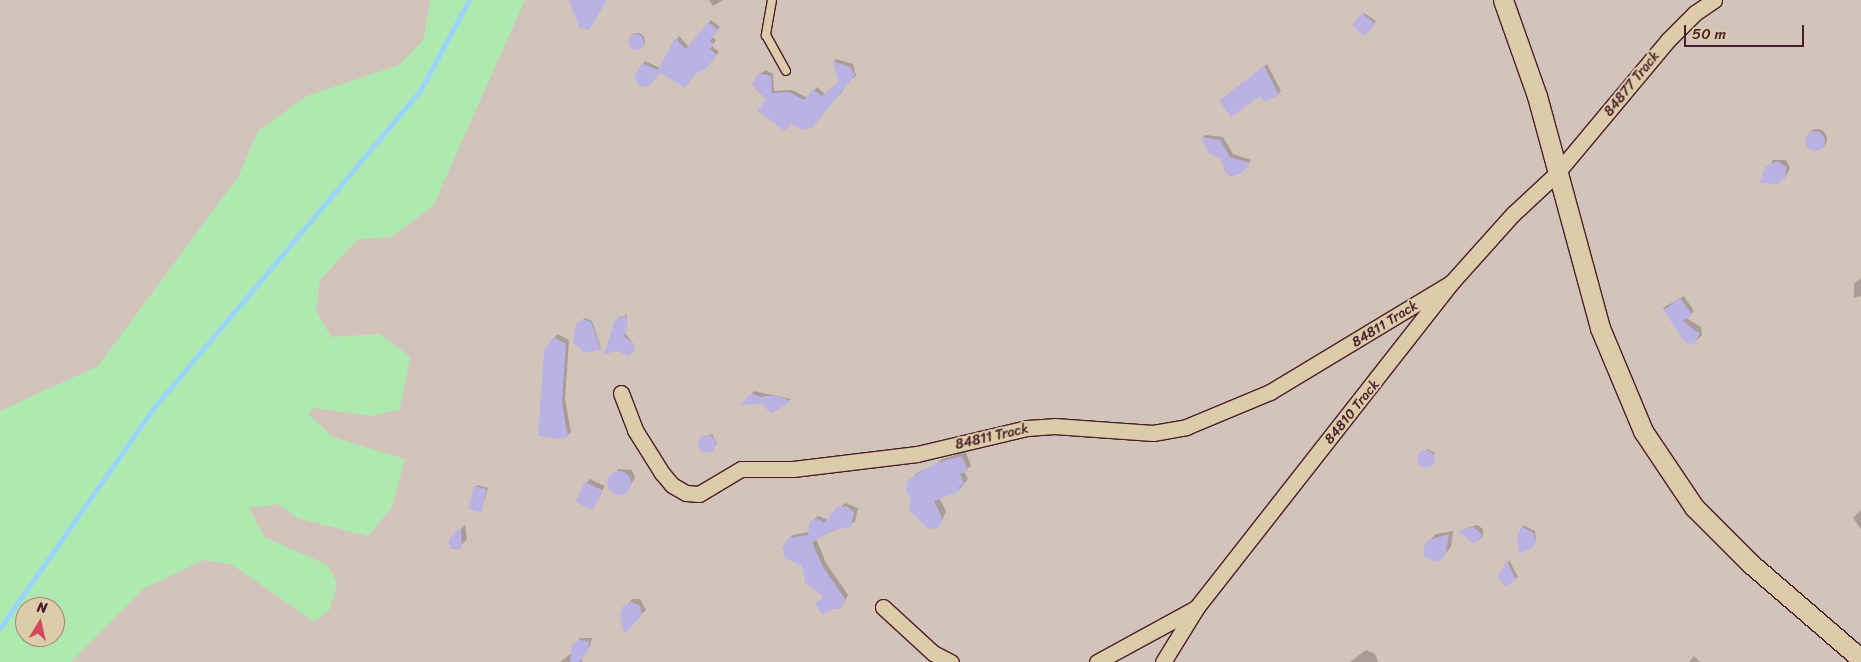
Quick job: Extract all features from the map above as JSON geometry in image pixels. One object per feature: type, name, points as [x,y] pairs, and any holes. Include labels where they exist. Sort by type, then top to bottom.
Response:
[{"type":"street","points":[[1503,0],[1537,96],[1556,174],[1600,328],[1643,431],[1694,507],[1751,564],[1861,659]]},
{"type":"street","name":"84877 Track","points":[[1556,174],[1668,40],[1695,13],[1714,0]]},
{"type":"street","name":"84810 Track","points":[[1164,662],[1197,607],[1451,283],[1513,214],[1556,174]]},
{"type":"street","name":"84811 Track","points":[[621,394],[635,430],[662,473],[672,485],[686,493],[699,494],[741,469],[792,469],[917,454],[1027,428],[1054,426],[1153,433],[1186,427],[1270,392],[1451,283]]},
{"type":"street","points":[[883,607],[933,653],[951,662]]},
{"type":"street","points":[[1097,662],[1197,607]]},
{"type":"lane","points":[[772,0],[766,35],[786,71]]},
{"type":"green space","points":[[430,0],[525,0],[433,206],[391,237],[358,239],[320,280],[316,311],[331,337],[380,334],[410,357],[400,409],[373,416],[313,408],[308,414],[333,437],[405,459],[392,507],[368,536],[297,518],[278,504],[249,508],[264,537],[328,565],[337,584],[330,609],[314,622],[231,564],[204,560],[143,589],[71,662],[0,662],[0,411],[98,366],[238,177],[258,131],[307,96],[399,65],[424,39]]},
{"type":"building","points":[[569,0],[607,0],[589,30],[579,27]]},
{"type":"building","points":[[1362,13],[1375,24],[1365,36],[1352,25]]},
{"type":"building","points":[[708,22],[718,30],[710,41],[714,44],[710,49],[717,55],[707,68],[695,74],[685,88],[661,73],[648,87],[639,86],[634,77],[642,63],[658,70],[675,38],[686,49]]},
{"type":"building","points":[[633,34],[639,34],[644,39],[642,48],[633,50],[628,45],[628,39]]},
{"type":"building","points":[[833,61],[850,67],[855,75],[813,127],[802,130],[791,124],[785,131],[757,111],[766,99],[752,84],[758,73],[771,76],[772,93],[789,92],[804,100],[813,89],[822,96],[838,82]]},
{"type":"building","points":[[1264,66],[1279,95],[1264,102],[1260,96],[1231,117],[1219,101]]},
{"type":"building","points":[[1815,131],[1822,134],[1825,141],[1822,148],[1815,151],[1808,148],[1805,141],[1808,134]]},
{"type":"building","points":[[1201,137],[1220,140],[1230,157],[1250,163],[1240,175],[1227,175],[1220,158],[1209,154]]},
{"type":"building","points":[[1778,161],[1786,167],[1786,177],[1777,184],[1760,183],[1765,167]]},
{"type":"building","points":[[1680,298],[1692,315],[1683,321],[1700,334],[1693,345],[1685,342],[1662,308],[1665,309]]},
{"type":"building","points":[[626,316],[628,324],[624,336],[634,344],[634,352],[627,356],[619,351],[604,354],[615,320]]},
{"type":"building","points":[[583,319],[591,322],[601,350],[584,353],[573,342],[576,324]]},
{"type":"building","points":[[553,337],[566,344],[562,403],[568,437],[559,439],[538,436],[544,352]]},
{"type":"building","points":[[751,393],[761,397],[774,395],[791,401],[772,413],[760,403],[740,406]]},
{"type":"building","points":[[707,435],[713,438],[716,444],[713,450],[707,453],[701,450],[698,444],[701,438]]},
{"type":"building","points":[[1426,450],[1432,453],[1435,459],[1432,465],[1426,468],[1420,465],[1417,459],[1420,453]]},
{"type":"building","points":[[962,456],[968,471],[960,474],[964,484],[959,487],[960,491],[934,501],[943,520],[938,528],[928,529],[909,510],[911,499],[906,491],[908,480],[936,463]]},
{"type":"building","points":[[619,471],[624,472],[630,478],[630,488],[624,494],[619,495],[614,494],[608,488],[607,483],[608,478],[614,472]]},
{"type":"building","points":[[585,482],[602,490],[593,510],[576,502]]},
{"type":"building","points":[[474,486],[487,489],[481,512],[469,509]]},
{"type":"building","points":[[846,506],[854,512],[851,527],[834,530],[812,542],[823,567],[845,599],[841,609],[832,609],[822,615],[815,603],[824,597],[805,583],[802,566],[785,558],[782,548],[788,538],[808,535],[810,521],[818,519],[824,523],[836,508]]},
{"type":"building","points":[[1521,526],[1533,533],[1536,541],[1532,548],[1519,554],[1517,539]]},
{"type":"building","points":[[461,527],[462,548],[450,549],[449,538]]},
{"type":"building","points":[[1474,527],[1483,536],[1474,544],[1458,531]]},
{"type":"building","points":[[1449,534],[1445,557],[1435,562],[1425,557],[1423,552],[1426,541]]},
{"type":"building","points":[[1507,561],[1516,580],[1505,587],[1498,576]]},
{"type":"building","points":[[632,602],[640,606],[642,615],[624,634],[620,614],[623,606]]},
{"type":"building","points":[[579,640],[589,641],[588,651],[579,662],[570,662],[572,644]]},
{"type":"waterway","points":[[0,628],[152,410],[421,89],[469,0]]}]
